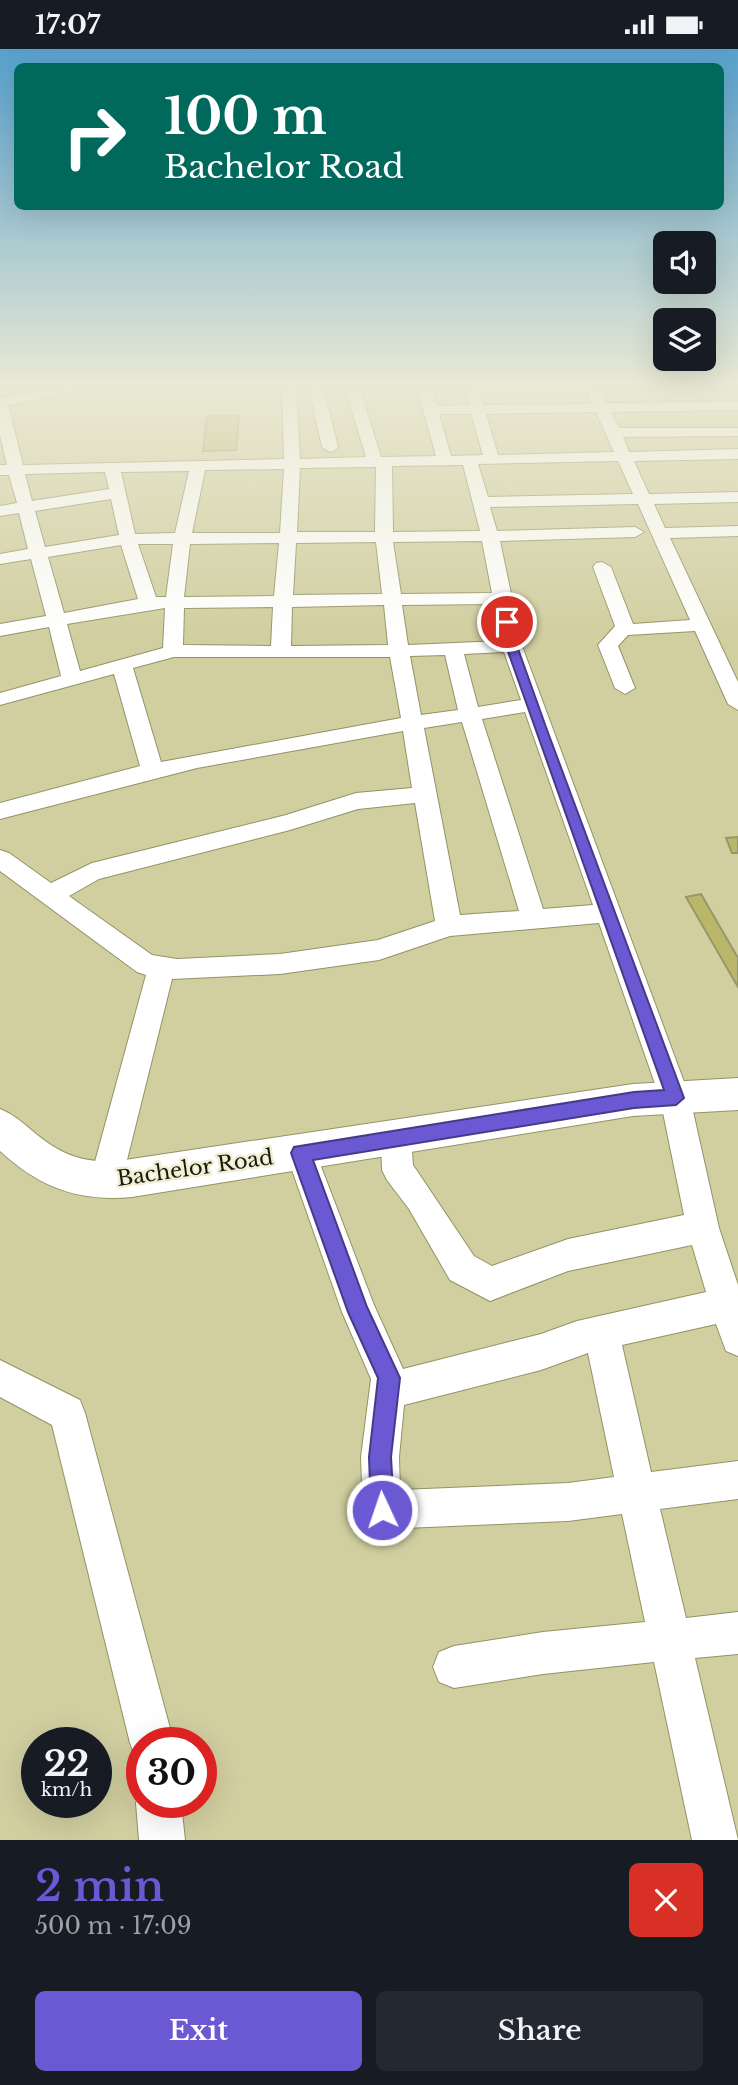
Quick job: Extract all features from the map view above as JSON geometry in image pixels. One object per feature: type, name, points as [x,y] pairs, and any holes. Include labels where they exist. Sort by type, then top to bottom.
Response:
[{"type":"main road","name":"Bachelor Road","points":[[0,1126],[23,1148],[67,1175],[106,1180],[171,1174],[634,1100],[738,1094]]},
{"type":"street","points":[[7,471],[28,507],[72,680]]},
{"type":"street","points":[[113,471],[128,539],[149,603]]},
{"type":"street","points":[[173,651],[173,603],[181,539],[197,471]]},
{"type":"street","points":[[281,653],[286,538],[292,471]]},
{"type":"street","points":[[380,471],[384,537],[395,600],[399,651],[449,926]]},
{"type":"street","points":[[472,471],[490,537],[512,646],[676,1098],[703,1228],[738,1339]]},
{"type":"street","points":[[631,471],[702,625],[732,677],[738,704]]},
{"type":"street","points":[[0,511],[118,493]]},
{"type":"street","points":[[481,502],[738,497]]},
{"type":"street","points":[[659,533],[738,531]]},
{"type":"street","points":[[0,559],[128,539],[490,537],[635,532]]},
{"type":"street","points":[[601,567],[625,628]]},
{"type":"street","points":[[0,630],[149,603],[502,598]]},
{"type":"street","points":[[625,688],[608,642],[625,628],[702,625]]},
{"type":"street","points":[[0,699],[173,651],[281,653],[512,646]]},
{"type":"street","points":[[453,649],[470,715],[534,919]]},
{"type":"street","points":[[122,666],[153,771]]},
{"type":"street","points":[[0,811],[73,788],[153,771],[412,723],[532,705]]},
{"type":"street","points":[[48,896],[92,871],[290,822],[356,801],[424,794]]},
{"type":"street","points":[[0,859],[146,965],[162,967],[213,969],[292,963],[380,950],[449,926],[608,913]]},
{"type":"street","points":[[106,1180],[162,967]]},
{"type":"street","points":[[396,1138],[398,1170],[420,1199],[462,1268],[490,1284],[533,1264],[580,1251],[625,1240],[703,1228]]},
{"type":"street","points":[[301,1153],[359,1312],[389,1378],[380,1457],[382,1510],[568,1501],[738,1481]]},
{"type":"street","points":[[388,1391],[541,1352],[601,1332],[727,1304]]},
{"type":"street","points":[[601,1332],[668,1641],[715,1840]]},
{"type":"street","points":[[0,1378],[66,1413],[148,1727]]},
{"type":"street","points":[[454,1667],[543,1653],[738,1633]]},
{"type":"street","points":[[160,1818],[162,1840]]},
{"type":"building","points":[[738,837],[738,853],[732,853],[726,838]]},
{"type":"building","points":[[701,894],[738,958],[738,987],[686,897]]},
{"type":"route","points":[[382,1510],[380,1457],[389,1378],[359,1312],[301,1153],[634,1100],[676,1098],[541,730],[512,646],[507,622]]}]
